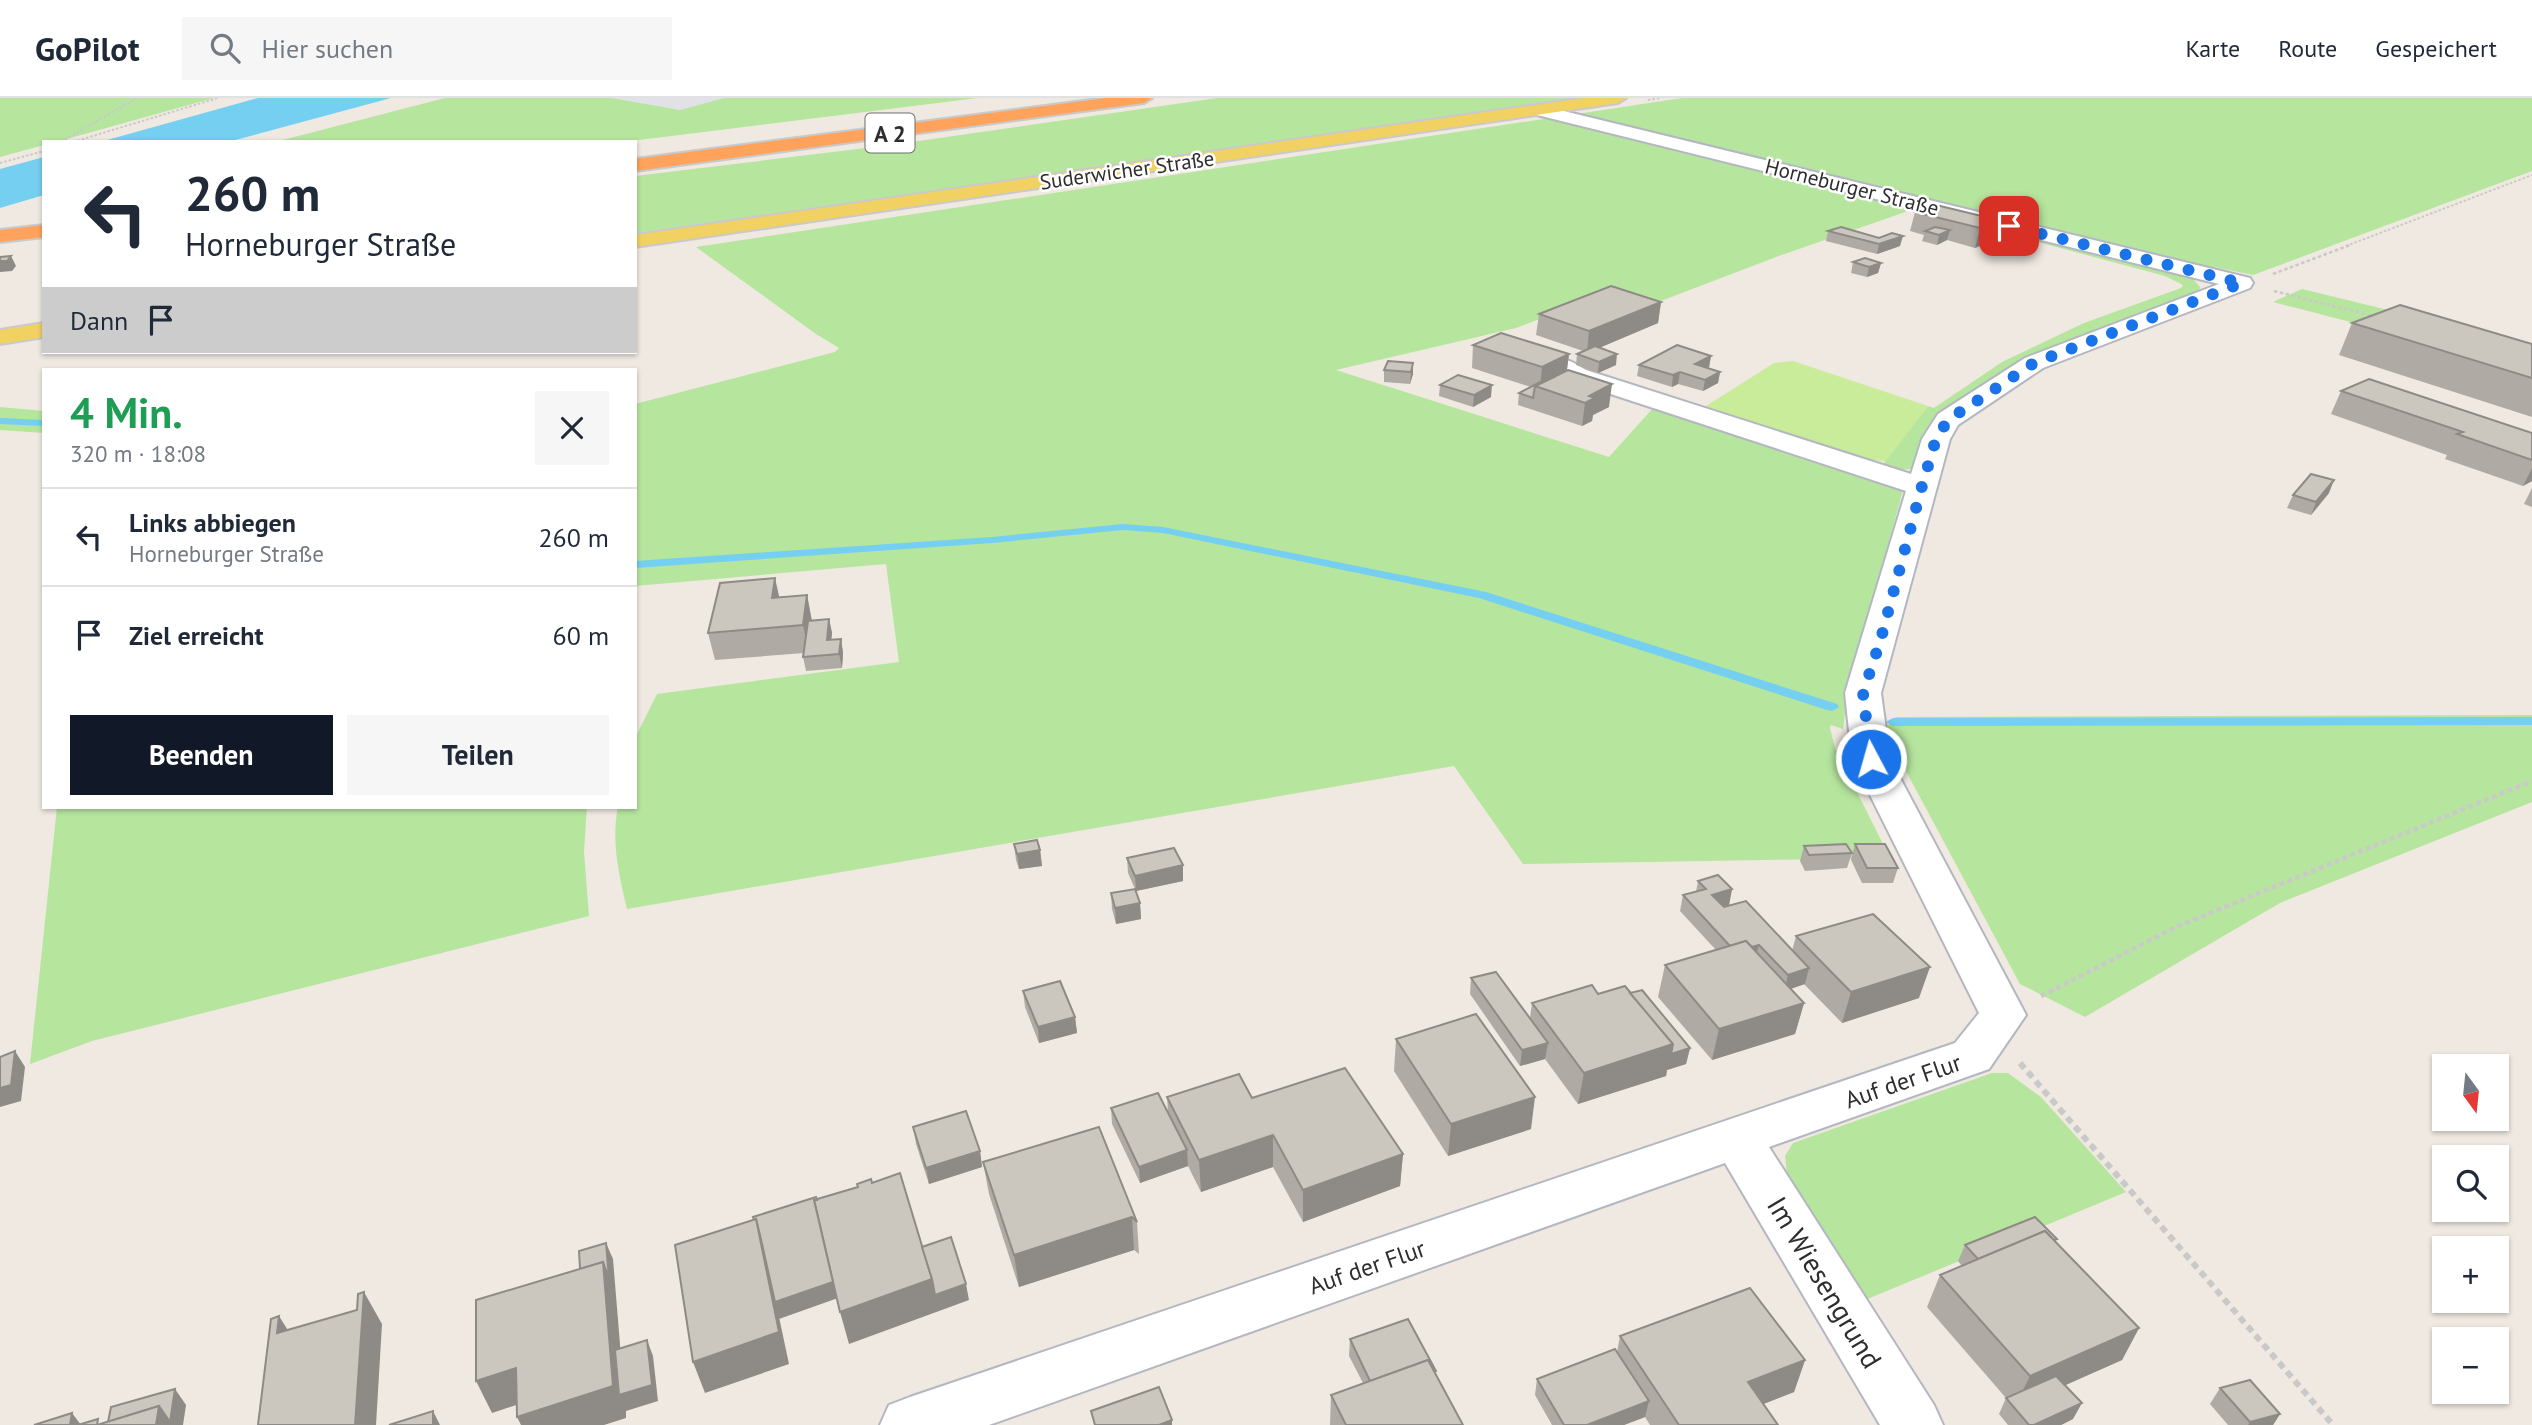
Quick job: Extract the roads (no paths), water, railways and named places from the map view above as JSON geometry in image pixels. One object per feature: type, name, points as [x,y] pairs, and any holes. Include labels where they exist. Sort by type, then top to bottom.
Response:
[{"type":"highway","name":"A 2","points":[[637,150],[1042,98]]},
{"type":"highway","name":"A 2","points":[[637,165],[1144,98]]},
{"type":"highway","points":[[0,219],[42,214]]},
{"type":"highway","points":[[0,236],[42,231]]},
{"type":"main road","name":"Suderwicher Straße","points":[[637,241],[1618,98]]},
{"type":"main road","points":[[0,337],[42,330]]},
{"type":"street","name":"Horneburger Straße","points":[[1539,110],[2242,283],[2034,363],[1974,401],[1948,420],[1936,439],[1922,486]]},
{"type":"street","points":[[1537,352],[1577,375],[1884,476],[1922,486]]},
{"type":"street","name":"Auf der Flur","points":[[910,1425],[1972,1056],[1996,1024],[1871,759],[1863,693],[1880,642],[1922,486]]},
{"type":"street","name":"Im Wiesengrund","points":[[1737,1139],[1913,1425]]},
{"type":"water","points":[[258,98],[391,98],[235,140],[107,140]]},
{"type":"water","points":[[42,158],[42,196],[0,208],[0,169]]},
{"type":"waterway","points":[[0,421],[42,423]]},
{"type":"waterway","points":[[637,565],[992,540],[1123,527],[1163,530],[1482,595],[1832,707]]},
{"type":"waterway","points":[[1893,722],[2532,721]]}]
